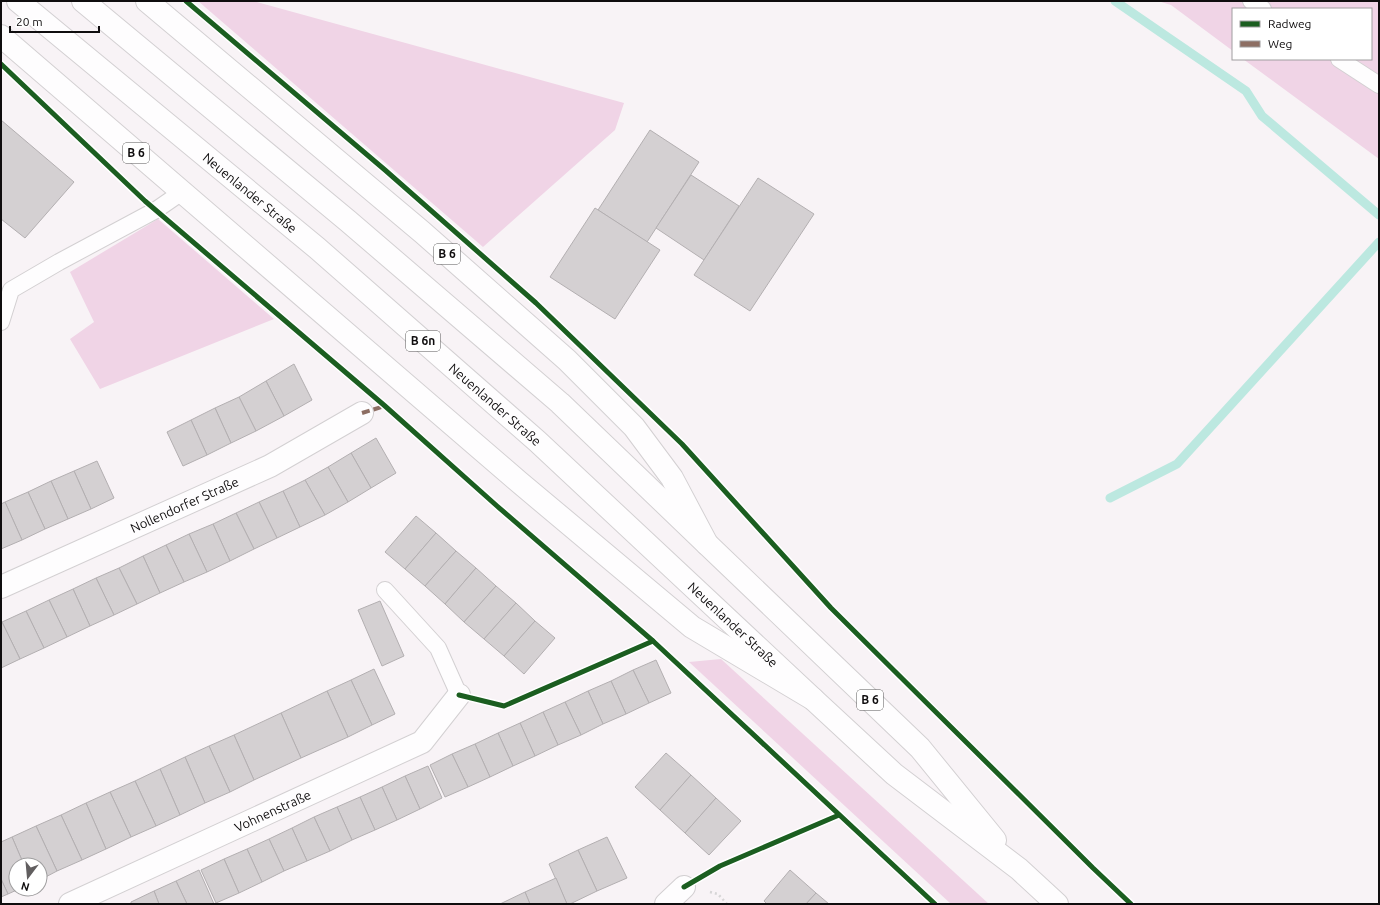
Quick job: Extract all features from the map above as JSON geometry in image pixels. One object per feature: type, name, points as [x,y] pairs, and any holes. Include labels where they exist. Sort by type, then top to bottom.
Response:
[{"type":"main road","name":"Neuenlander Straße","points":[[18,1],[317,248],[520,426],[894,774],[1019,869],[1057,904]]},
{"type":"main road","name":"Neuenlander Straße","points":[[84,1],[348,221],[560,403],[920,748],[1019,869]]},
{"type":"main road","name":"Neuenlander Straße","points":[[147,1],[422,232],[567,360],[634,427],[672,478],[707,544]]},
{"type":"main road","name":"Neuenlander Straße","points":[[1,36],[519,482],[692,627],[813,699]]},
{"type":"main road","name":"Nollendorfer Straße","points":[[1,587],[270,466],[362,413]]},
{"type":"main road","name":"Vohnenstraße","points":[[70,904],[422,742],[459,695]]},
{"type":"main road","points":[[666,904],[684,887]]},
{"type":"lane","points":[[1251,1],[1262,8]]},
{"type":"lane","points":[[1341,60],[1379,85]]},
{"type":"lane","points":[[1,322],[11,290],[59,262],[156,210],[182,192]]},
{"type":"lane","points":[[385,590],[438,648],[459,695]]},
{"type":"shaded area","points":[[198,1],[253,1],[624,103],[615,130],[483,247]]},
{"type":"shaded area","points":[[1158,1],[1379,1],[1379,159],[1244,60],[1372,60],[1372,8],[1232,8],[1232,50],[1171,5]]},
{"type":"shaded area","points":[[158,219],[274,319],[100,389],[70,339],[94,322],[70,272]]},
{"type":"shaded area","points":[[721,659],[989,904],[951,904],[689,662]]},
{"type":"building","points":[[1,120],[74,182],[25,238],[1,219]]},
{"type":"building","points":[[650,130],[699,162],[647,242],[598,210]]},
{"type":"building","points":[[691,175],[739,206],[704,260],[656,228]]},
{"type":"building","points":[[758,178],[814,214],[750,311],[694,275]]},
{"type":"building","points":[[595,208],[660,250],[615,319],[550,277]]},
{"type":"building","points":[[294,364],[312,400],[284,416],[266,381]]},
{"type":"building","points":[[266,381],[284,416],[256,431],[239,397]]},
{"type":"building","points":[[239,397],[256,431],[231,443],[215,408]]},
{"type":"building","points":[[215,408],[231,443],[207,455],[191,420]]},
{"type":"building","points":[[191,420],[207,455],[183,466],[167,432]]},
{"type":"building","points":[[376,438],[396,473],[371,488],[351,453]]},
{"type":"building","points":[[351,453],[371,488],[348,502],[328,467]]},
{"type":"building","points":[[97,461],[114,498],[91,509],[74,471]]},
{"type":"building","points":[[328,467],[348,502],[325,515],[305,480]]},
{"type":"building","points":[[74,471],[91,509],[68,519],[51,481]]},
{"type":"building","points":[[305,480],[325,515],[300,527],[283,491]]},
{"type":"building","points":[[51,481],[68,519],[45,529],[28,492]]},
{"type":"building","points":[[283,491],[300,527],[277,538],[259,502]]},
{"type":"building","points":[[28,492],[45,529],[22,540],[5,502]]},
{"type":"building","points":[[5,502],[22,540],[1,549],[1,504]]},
{"type":"building","points":[[259,502],[277,538],[254,549],[236,513]]},
{"type":"building","points":[[236,513],[254,549],[230,561],[213,524]]},
{"type":"building","points":[[416,516],[436,533],[405,569],[385,552]]},
{"type":"building","points":[[213,524],[230,561],[207,572],[189,534]]},
{"type":"building","points":[[436,533],[456,551],[425,586],[405,569]]},
{"type":"building","points":[[189,534],[207,572],[184,582],[166,545]]},
{"type":"building","points":[[166,545],[184,582],[160,593],[143,556]]},
{"type":"building","points":[[456,551],[476,568],[445,604],[425,586]]},
{"type":"building","points":[[143,556],[160,593],[137,604],[119,568]]},
{"type":"building","points":[[119,568],[137,604],[114,615],[96,578]]},
{"type":"building","points":[[476,568],[496,586],[464,622],[445,604]]},
{"type":"building","points":[[96,578],[114,615],[90,626],[73,589]]},
{"type":"building","points":[[496,586],[516,603],[484,639],[464,622]]},
{"type":"building","points":[[73,589],[90,626],[67,637],[49,600]]},
{"type":"building","points":[[49,600],[67,637],[44,648],[26,611]]},
{"type":"building","points":[[380,601],[404,656],[382,666],[358,610]]},
{"type":"building","points":[[516,603],[535,621],[504,656],[484,639]]},
{"type":"building","points":[[26,611],[44,648],[20,659],[2,622]]},
{"type":"building","points":[[535,621],[555,638],[524,674],[504,656]]},
{"type":"building","points":[[2,622],[20,659],[1,668],[1,623]]},
{"type":"building","points":[[656,660],[671,693],[649,703],[633,670]]},
{"type":"building","points":[[374,669],[395,714],[372,725],[351,680]]},
{"type":"building","points":[[633,670],[649,703],[626,714],[611,681]]},
{"type":"building","points":[[351,680],[372,725],[348,737],[327,691]]},
{"type":"building","points":[[611,681],[626,714],[603,724],[588,691]]},
{"type":"building","points":[[327,691],[348,737],[301,758],[281,713]]},
{"type":"building","points":[[588,691],[603,724],[581,735],[565,702]]},
{"type":"building","points":[[565,702],[581,735],[558,745],[543,712]]},
{"type":"building","points":[[543,712],[558,745],[535,756],[520,723]]},
{"type":"building","points":[[281,713],[301,758],[254,780],[234,735]]},
{"type":"building","points":[[520,723],[535,756],[513,766],[498,733]]},
{"type":"building","points":[[498,733],[513,766],[490,777],[475,744]]},
{"type":"building","points":[[234,735],[254,780],[230,792],[209,746]]},
{"type":"building","points":[[475,744],[490,777],[468,787],[452,754]]},
{"type":"building","points":[[209,746],[230,792],[205,803],[185,757]]},
{"type":"building","points":[[666,753],[691,775],[660,810],[635,787]]},
{"type":"building","points":[[452,754],[468,787],[445,797],[430,765]]},
{"type":"building","points":[[185,757],[205,803],[180,815],[160,769]]},
{"type":"building","points":[[428,766],[442,798],[420,809],[405,776]]},
{"type":"building","points":[[160,769],[180,815],[156,826],[135,781]]},
{"type":"building","points":[[691,775],[716,798],[685,833],[660,810]]},
{"type":"building","points":[[405,776],[420,809],[397,820],[382,787]]},
{"type":"building","points":[[135,781],[156,826],[131,837],[110,792]]},
{"type":"building","points":[[382,787],[397,820],[375,830],[360,797]]},
{"type":"building","points":[[110,792],[131,837],[106,849],[86,803]]},
{"type":"building","points":[[360,797],[375,830],[352,840],[337,807]]},
{"type":"building","points":[[716,798],[741,821],[709,855],[685,833]]},
{"type":"building","points":[[86,803],[106,849],[82,860],[61,815]]},
{"type":"building","points":[[337,807],[352,840],[330,851],[314,817]]},
{"type":"building","points":[[61,815],[82,860],[57,871],[36,826]]},
{"type":"building","points":[[314,817],[330,851],[307,861],[292,828]]},
{"type":"building","points":[[36,826],[57,871],[48,876],[48,857],[21,857],[12,837]]},
{"type":"building","points":[[292,828],[307,861],[284,871],[269,839]]},
{"type":"building","points":[[12,837],[21,857],[8,857],[8,894],[1,879],[1,842]]},
{"type":"building","points":[[607,837],[627,878],[597,891],[578,850]]},
{"type":"building","points":[[269,839],[284,871],[262,882],[247,849]]},
{"type":"building","points":[[247,849],[262,882],[239,893],[224,859]]},
{"type":"building","points":[[578,850],[597,891],[567,904],[549,864]]},
{"type":"building","points":[[224,859],[239,893],[216,903],[201,870]]},
{"type":"building","points":[[199,870],[214,904],[187,904],[176,881]]},
{"type":"building","points":[[790,870],[816,893],[806,904],[767,904],[764,901]]},
{"type":"building","points":[[556,878],[567,904],[530,904],[525,892]]},
{"type":"building","points":[[1,879],[8,894],[1,897]]},
{"type":"building","points":[[176,881],[187,904],[159,904],[154,891]]},
{"type":"building","points":[[154,891],[159,904],[131,904],[131,902]]},
{"type":"building","points":[[525,892],[530,904],[500,904]]},
{"type":"building","points":[[816,893],[829,904],[806,904]]},
{"type":"waterway","points":[[1115,1],[1246,91],[1262,116],[1379,215]]},
{"type":"waterway","points":[[1110,498],[1177,464],[1379,242]]},
{"type":"marked path","points":[[362,413],[385,406]]},
{"type":"cycle path","points":[[186,1],[385,170],[536,303],[682,444],[831,608],[1131,904]]},
{"type":"cycle path","points":[[1,64],[145,201],[385,406],[497,506],[653,641],[935,904]]},
{"type":"cycle path","points":[[459,695],[504,706],[653,641]]},
{"type":"cycle path","points":[[684,887],[720,866],[839,815]]}]
